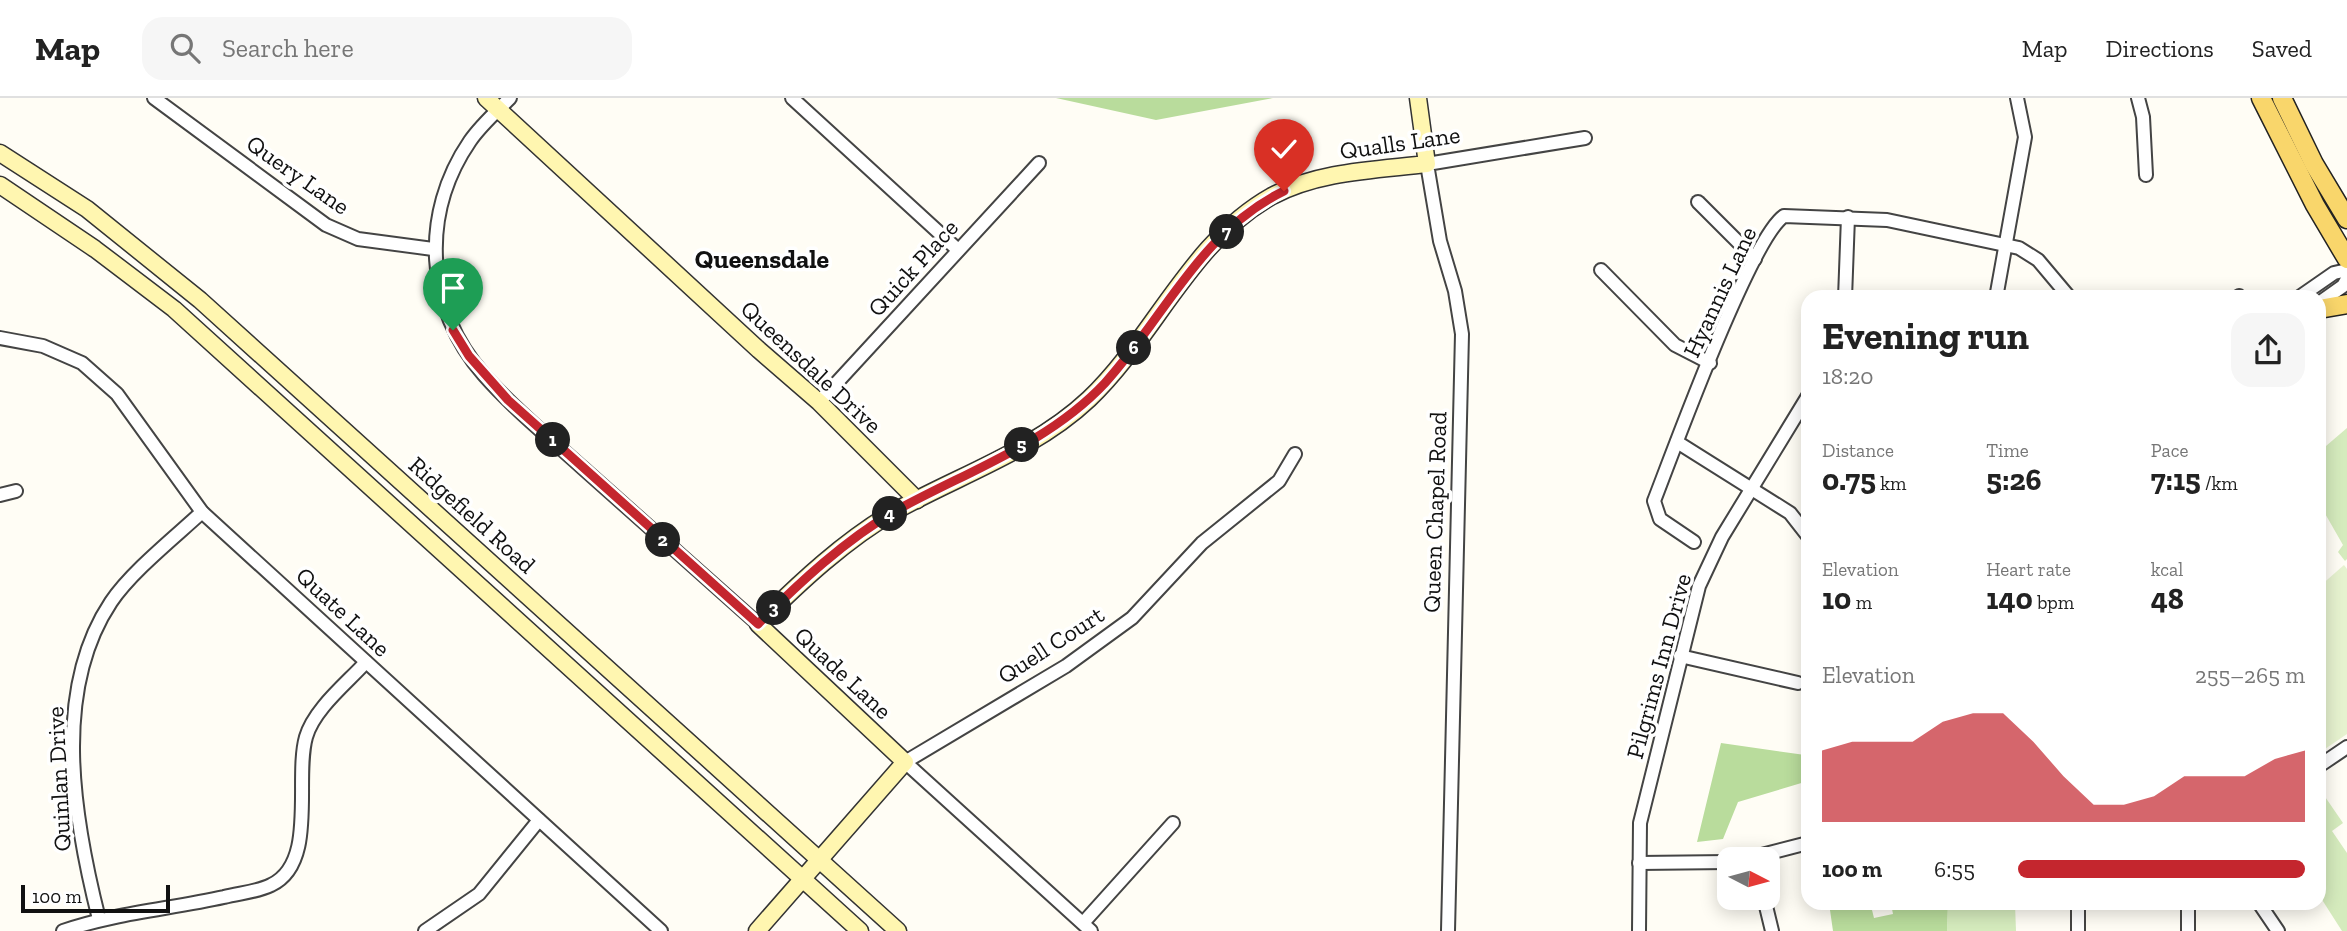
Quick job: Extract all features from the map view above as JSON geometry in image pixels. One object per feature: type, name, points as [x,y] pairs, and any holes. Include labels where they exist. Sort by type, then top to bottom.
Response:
[{"type":"main road","name":"Queen Chapel Road","points":[[1418,98],[1427,164]]},
{"type":"main road","points":[[2261,98],[2315,205],[2347,258]]},
{"type":"main road","points":[[2282,98],[2314,164],[2347,219]]},
{"type":"main road","name":"Queensdale Drive","points":[[498,102],[819,402],[917,500]]},
{"type":"main road","name":"Ridgefield Road","points":[[0,153],[87,209],[200,300],[898,931]]},
{"type":"main road","name":"Qualls Lane","points":[[758,624],[844,547],[917,500],[1005,456],[1052,427],[1087,400],[1130,353],[1193,265],[1257,206],[1284,191],[1334,175],[1427,164]]},
{"type":"main road","name":"Ridgefield Road","points":[[0,185],[95,249],[174,309],[860,931]]},
{"type":"main road","points":[[2326,308],[2347,304]]},
{"type":"main road","name":"Quade Lane","points":[[758,624],[905,762]]},
{"type":"main road","name":"Quell Court","points":[[757,931],[905,762]]},
{"type":"street","name":"Query Lane","points":[[154,98],[326,225],[358,239],[433,249]]},
{"type":"street","points":[[792,98],[958,250]]},
{"type":"street","points":[[1997,290],[2025,137],[2017,98]]},
{"type":"street","points":[[2138,98],[2143,117],[2146,175]]},
{"type":"street","name":"Quade Lane","points":[[498,102],[471,139],[448,179],[436,220],[433,249],[439,284],[453,330],[484,375],[758,624]]},
{"type":"street","name":"Qualls Lane","points":[[1427,164],[1585,138]]},
{"type":"street","name":"Quick Place","points":[[819,402],[1039,163]]},
{"type":"street","name":"Queen Chapel Road","points":[[1427,164],[1440,241],[1455,291],[1462,345],[1448,931]]},
{"type":"street","points":[[1698,201],[1755,259]]},
{"type":"street","name":"Hyannis Lane","points":[[1694,542],[1660,519],[1653,508],[1677,442],[1755,259],[1770,229],[1784,216],[1887,220],[2019,248],[2038,260],[2063,290]]},
{"type":"street","points":[[1845,290],[1848,217]]},
{"type":"street","points":[[1601,270],[1675,345],[1697,359],[1710,363]]},
{"type":"street","points":[[2310,290],[2334,273],[2347,270]]},
{"type":"street","points":[[2326,298],[2343,286],[2347,279]]},
{"type":"street","name":"Quate Lane","points":[[0,338],[43,346],[82,363],[117,394],[202,512],[661,931]]},
{"type":"street","name":"Pilgrims Inn Drive","points":[[1639,931],[1640,822],[1680,656],[1704,573],[1751,488],[1801,407]]},
{"type":"street","points":[[1677,442],[1790,513],[1801,527]]},
{"type":"street","name":"Quell Court","points":[[905,762],[1066,666],[1124,624],[1202,543],[1279,481],[1295,454]]},
{"type":"street","points":[[0,495],[16,491]]},
{"type":"street","name":"Quinlan Drive","points":[[99,919],[81,845],[77,811],[76,692],[86,647],[112,601],[202,512]]},
{"type":"street","points":[[1680,656],[1798,683]]},
{"type":"street","points":[[63,931],[99,919],[182,906],[272,885],[296,860],[300,844],[301,783],[306,736],[318,714],[366,662]]},
{"type":"street","points":[[2326,761],[2347,747]]},
{"type":"street","name":"Quade Lane","points":[[905,762],[1087,927]]},
{"type":"street","points":[[425,931],[480,894],[540,820]]},
{"type":"street","points":[[1087,927],[1172,823]]},
{"type":"street","points":[[1780,851],[1801,845]]},
{"type":"street","points":[[1639,863],[1717,862]]},
{"type":"street","points":[[1767,910],[1772,931]]},
{"type":"street","points":[[2078,910],[2078,931]]},
{"type":"street","points":[[2188,910],[2188,931]]},
{"type":"street","points":[[2264,910],[2278,931]]},
{"type":"green space","points":[[1056,98],[1273,98],[1156,120]]},
{"type":"green space","points":[[2347,428],[2345,561],[2338,552],[2343,545],[2326,515],[2326,446]]},
{"type":"green space","points":[[2344,565],[2347,569],[2347,734],[2326,748],[2326,581]]},
{"type":"green space","points":[[1721,743],[1801,754],[1801,783],[1738,802],[1723,839],[1697,842]]},
{"type":"green space","points":[[2326,798],[2343,823],[2332,831],[2347,853],[2347,931],[2342,931],[2326,906]]},
{"type":"green space","points":[[1830,910],[1872,910],[1874,918],[1893,914],[1892,910],[1948,910],[1947,931],[1833,931]]},
{"type":"green space","points":[[1948,910],[2015,910],[2016,931],[1947,931]]},
{"type":"district","name":"Queensdale","points":[[762,259]]},
{"type":"route","points":[[453,330],[469,356],[508,400],[758,624],[798,586],[875,524],[1005,456],[1068,416],[1104,383],[1130,353],[1193,265],[1257,206],[1284,191]]}]
